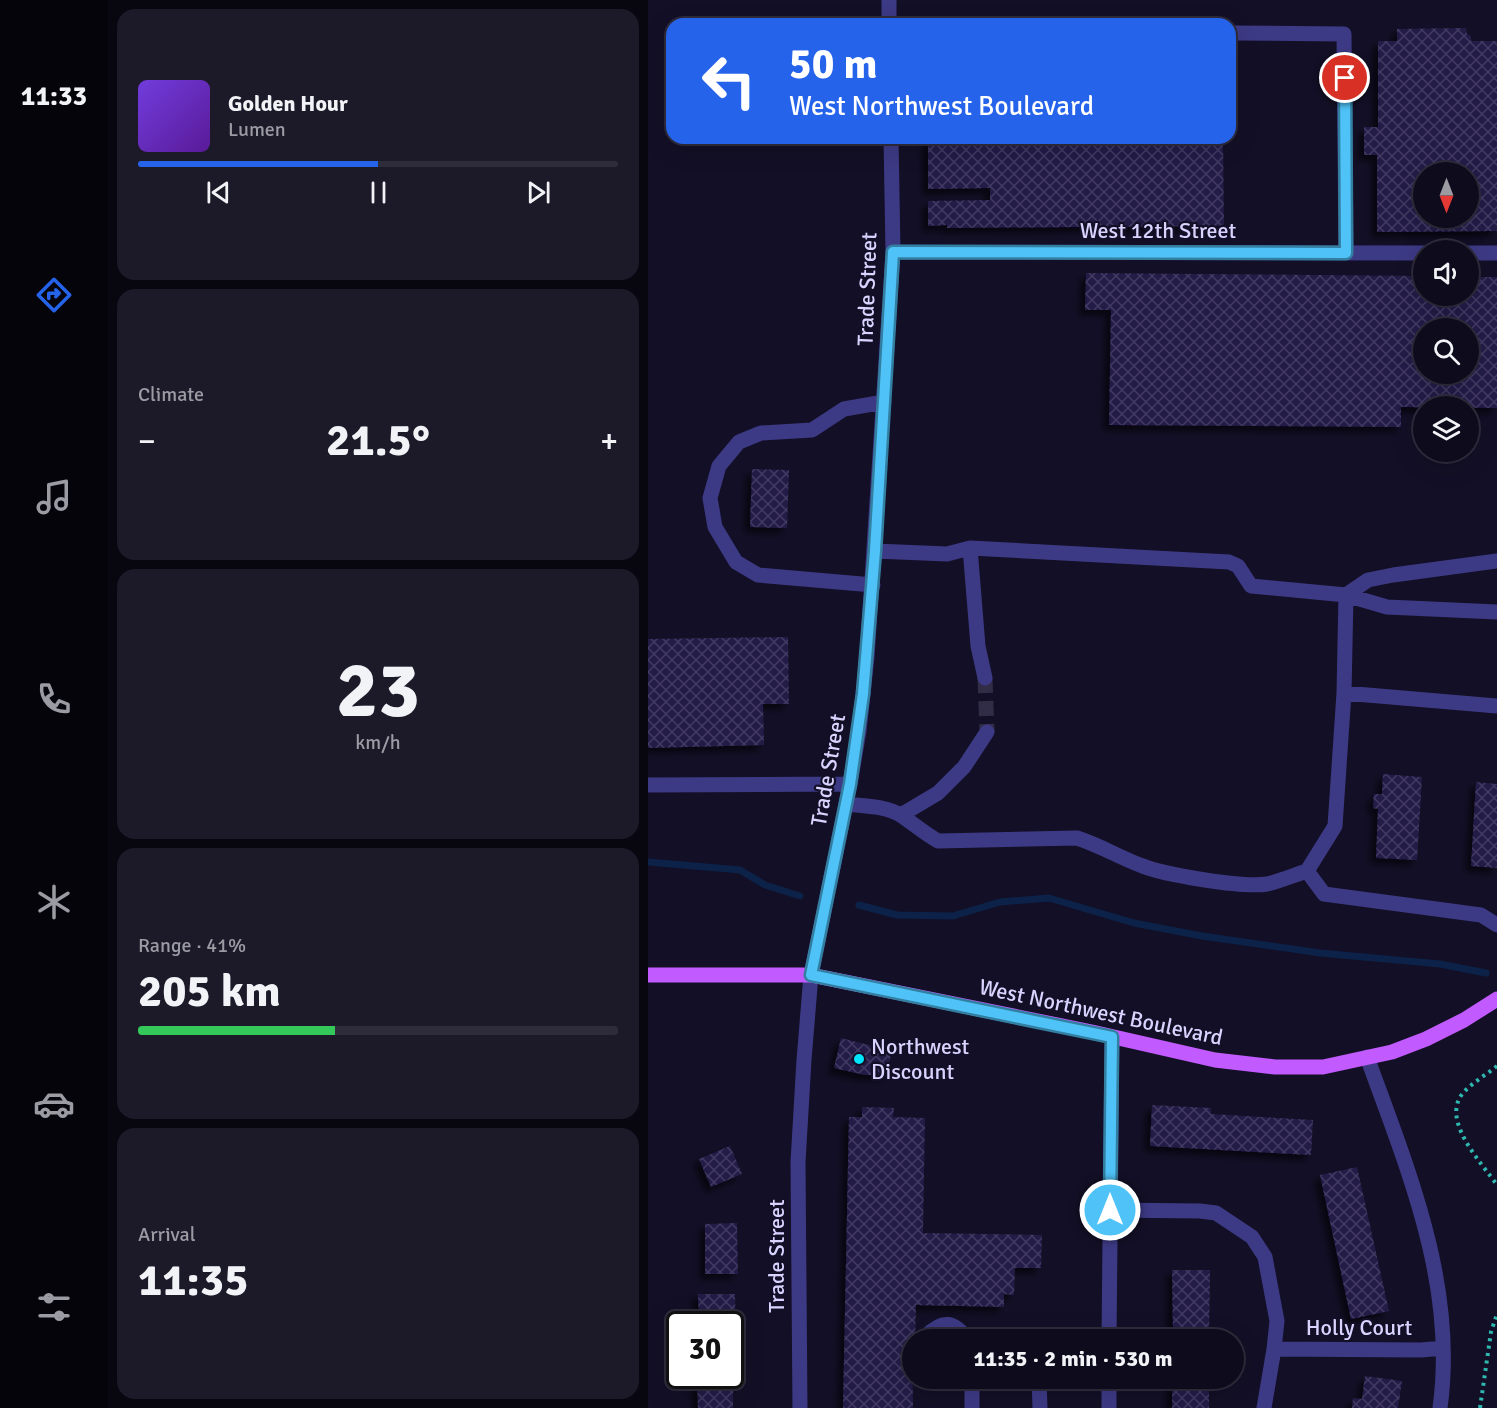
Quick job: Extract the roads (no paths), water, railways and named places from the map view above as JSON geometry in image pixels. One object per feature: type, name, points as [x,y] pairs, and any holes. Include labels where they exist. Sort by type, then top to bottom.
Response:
[{"type":"main road","name":"West Northwest Boulevard","points":[[648,975],[811,975],[1215,1060],[1275,1067],[1323,1067],[1392,1052],[1426,1039],[1464,1020],[1497,999]]},
{"type":"street","points":[[889,0],[889,18]]},
{"type":"street","points":[[1236,33],[1344,34],[1346,253]]},
{"type":"street","name":"Trade Street","points":[[800,1408],[798,1162],[811,975],[859,731],[873,585],[893,252],[891,144]]},
{"type":"street","name":"West 12th Street","points":[[893,252],[1413,253]]},
{"type":"street","points":[[1479,253],[1497,253]]},
{"type":"street","points":[[873,585],[758,575],[736,562],[715,527],[710,498],[719,466],[739,442],[761,433],[812,430],[844,409],[884,402]]},
{"type":"street","points":[[970,548],[978,646],[985,678]]},
{"type":"street","points":[[875,551],[947,554],[970,548],[1229,562],[1238,566],[1251,586],[1346,595],[1387,607],[1497,612]]},
{"type":"street","points":[[1346,595],[1368,580],[1392,574],[1497,561]]},
{"type":"street","points":[[846,804],[885,809],[901,815],[938,841],[1077,838],[1096,844],[1111,854],[1144,867],[1185,876],[1240,883],[1267,884],[1307,871],[1335,826],[1344,693],[1346,595]]},
{"type":"street","points":[[1344,693],[1497,706]]},
{"type":"street","points":[[901,815],[938,793],[964,767],[987,732]]},
{"type":"street","points":[[648,785],[850,784]]},
{"type":"street","points":[[1307,871],[1324,894],[1481,915],[1497,925]]},
{"type":"street","points":[[1109,1329],[1112,1037]]},
{"type":"street","points":[[1367,1058],[1412,1184],[1433,1259],[1442,1311],[1440,1408]]},
{"type":"street","name":"Holly Court","points":[[1110,1210],[1216,1213],[1252,1237],[1265,1257],[1277,1321],[1264,1408]]},
{"type":"street","points":[[933,1329],[949,1324],[960,1329]]},
{"type":"street","name":"Holly Court","points":[[1274,1349],[1422,1350],[1443,1348]]},
{"type":"street","points":[[972,1389],[972,1408]]},
{"type":"street","points":[[1039,1389],[1040,1408]]},
{"type":"street","points":[[1109,1389],[1109,1408]]},
{"type":"waterway","points":[[648,862],[740,870],[765,885],[800,896]]},
{"type":"waterway","points":[[859,905],[897,915],[953,916],[1000,902],[1049,898],[1134,923],[1202,936],[1320,953],[1440,964],[1486,973]]},
{"type":"tunnel","points":[[985,678],[987,732]]},
{"type":"place","name":"Northwest Discount","points":[[859,1059]]}]
